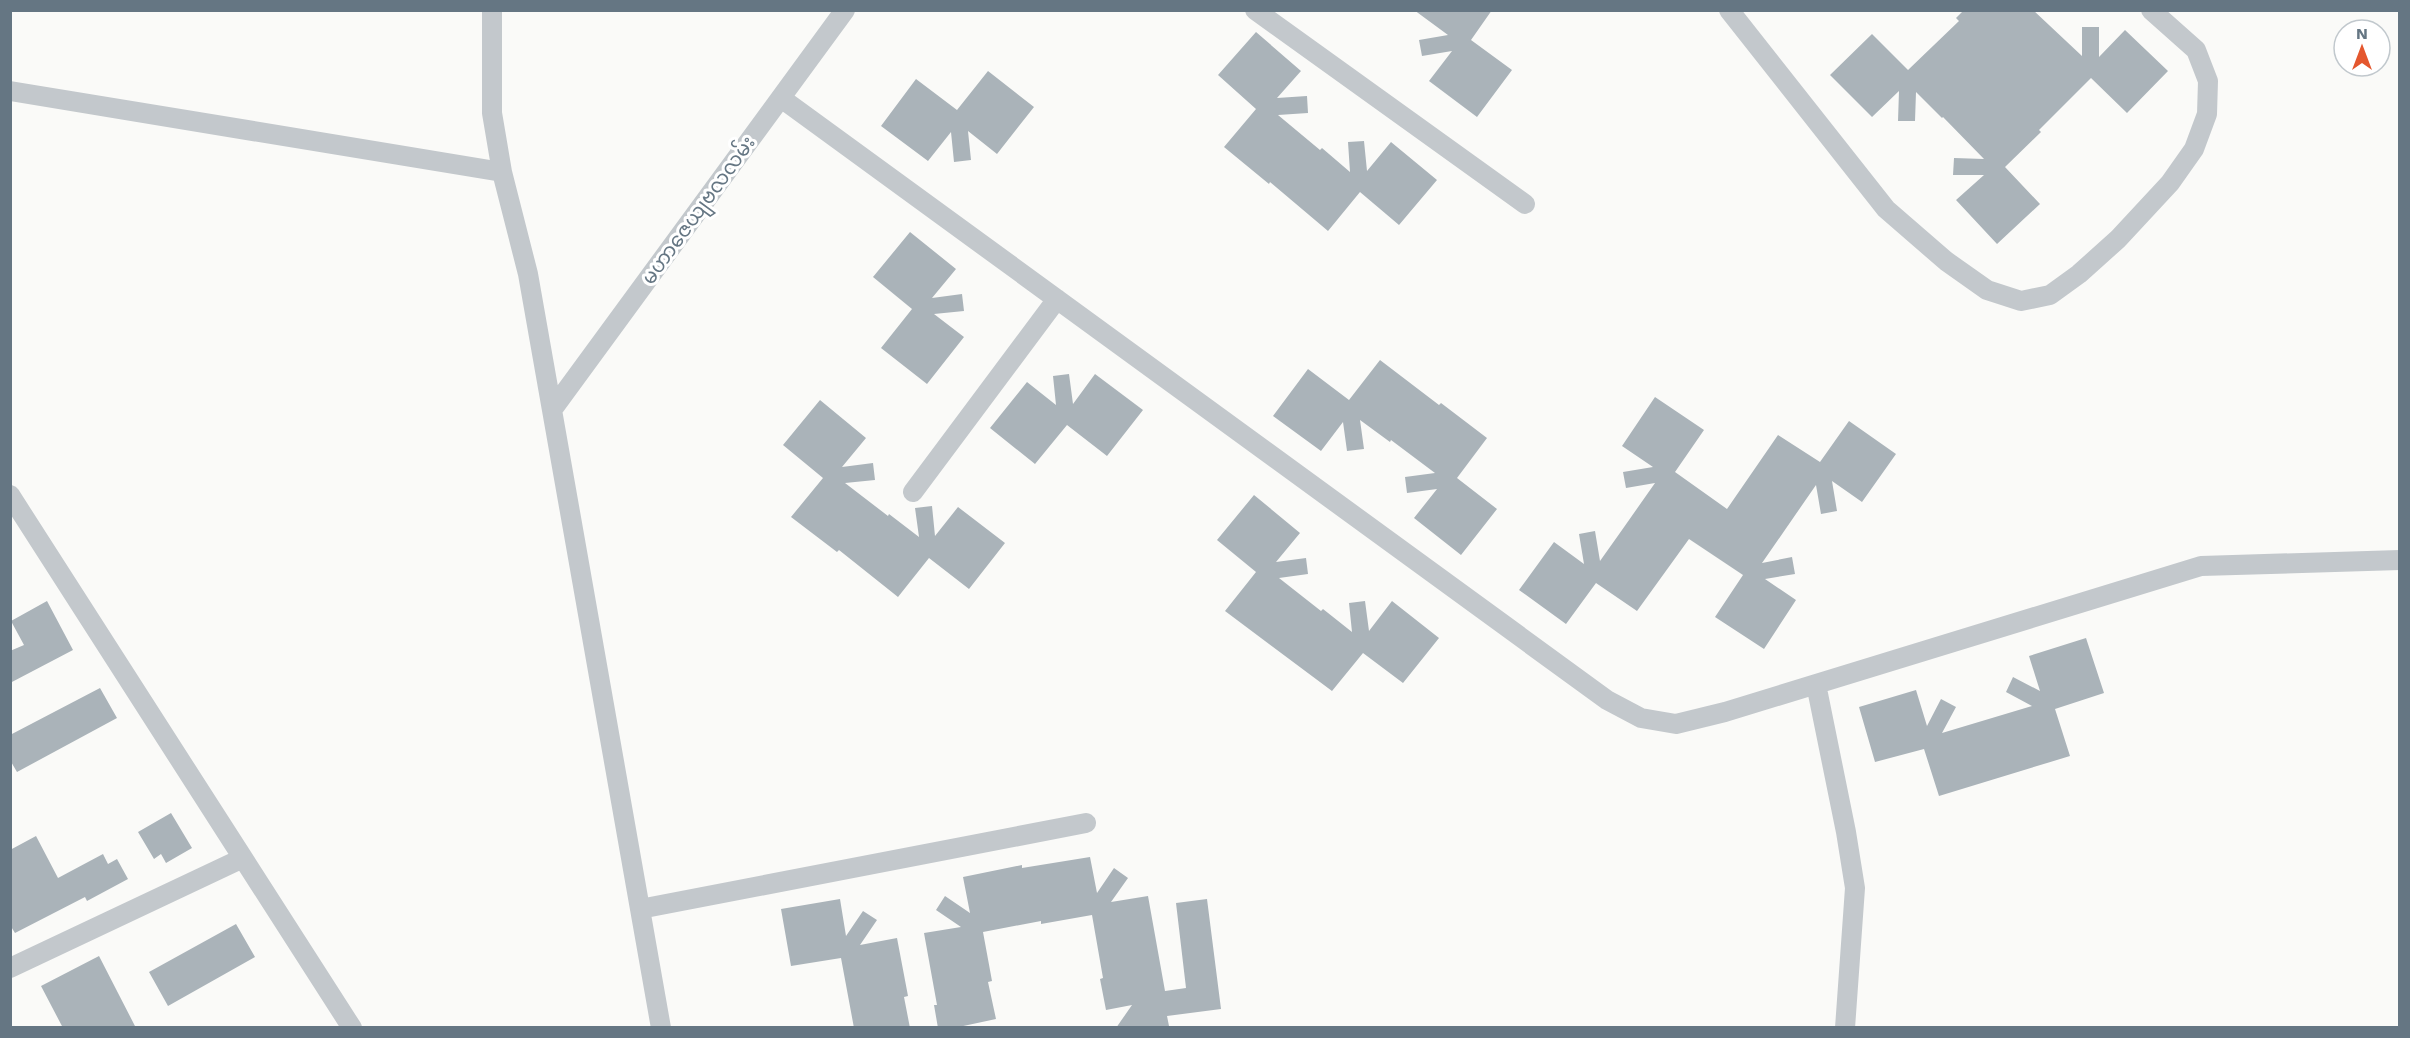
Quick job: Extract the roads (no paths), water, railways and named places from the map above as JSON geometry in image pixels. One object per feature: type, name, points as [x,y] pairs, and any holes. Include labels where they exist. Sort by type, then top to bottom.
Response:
[{"type":"street","points":[[492,10],[492,113],[502,172],[528,274],[661,1028]]},
{"type":"street","name":"မဟာဇေယျဗလလမ်း","points":[[552,410],[845,10]]},
{"type":"street","points":[[1255,10],[1524,204]]},
{"type":"street","points":[[1729,10],[1886,209],[1946,261],[1987,290],[2021,301],[2050,296],[2079,274],[2118,239],[2170,183],[2194,149],[2206,114],[2208,81],[2196,50],[2151,10]]},
{"type":"street","points":[[10,91],[502,172]]},
{"type":"street","points":[[781,98],[1607,699],[1641,718],[1676,724],[1725,712],[2201,566],[2400,560]]},
{"type":"street","points":[[913,492],[1057,299]]},
{"type":"street","points":[[10,495],[352,1028]]},
{"type":"street","points":[[1816,684],[1855,888],[1845,1028]]},
{"type":"street","points":[[640,909],[1086,822]]},
{"type":"street","points":[[10,968],[243,858]]}]
